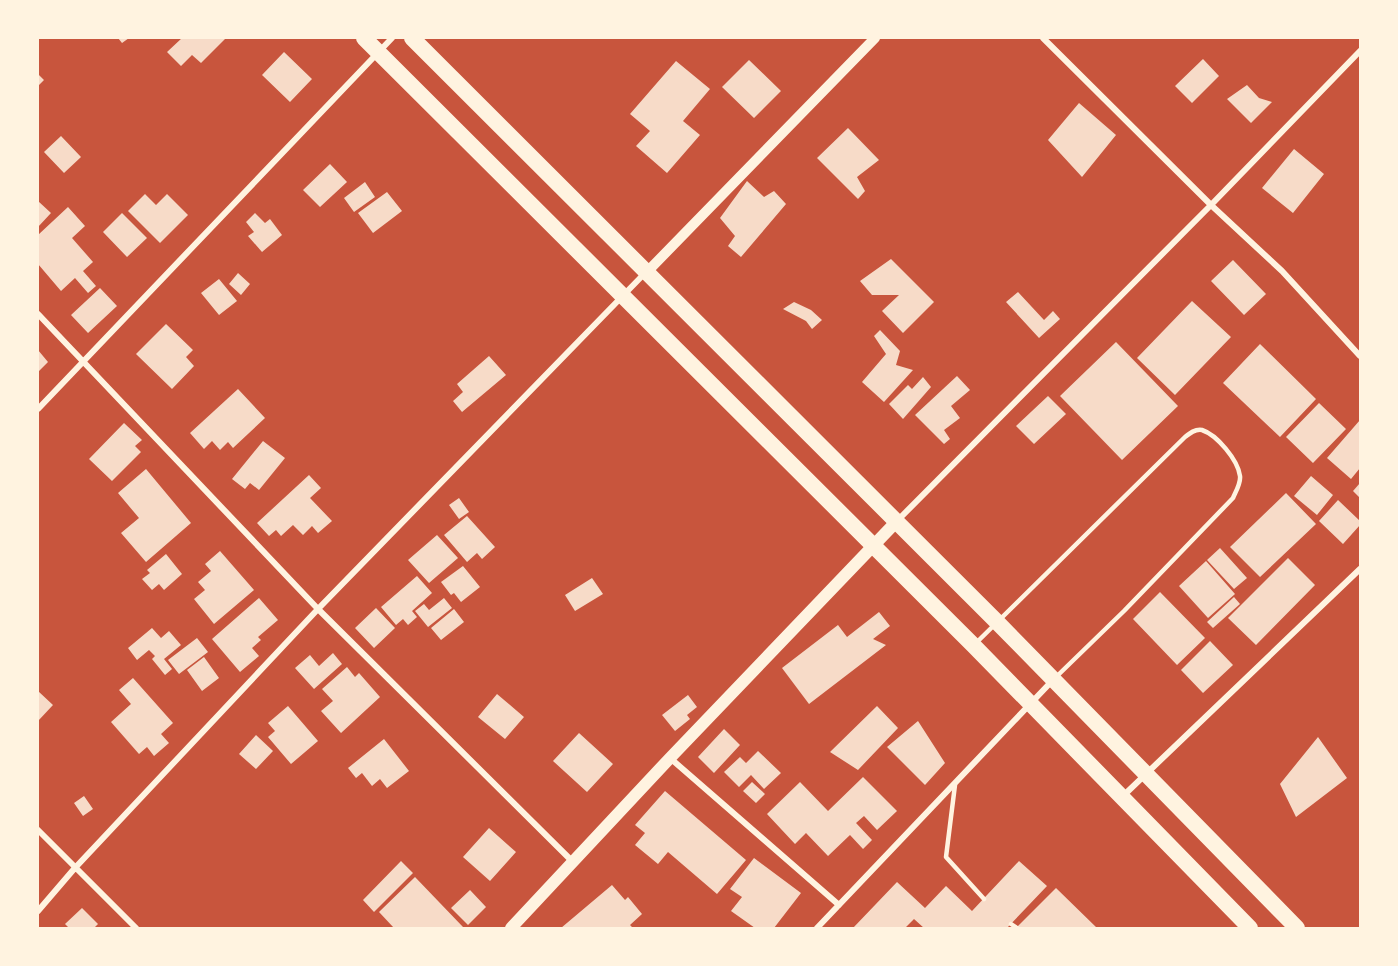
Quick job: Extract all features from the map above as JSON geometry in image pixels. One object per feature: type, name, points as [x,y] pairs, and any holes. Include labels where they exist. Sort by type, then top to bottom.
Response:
[{"type":"highway","points":[[364,38],[973,645],[1250,928]]},
{"type":"highway","points":[[412,38],[897,521],[1297,928]]},
{"type":"main road","points":[[511,928],[897,521]]},
{"type":"street","points":[[38,409],[392,38]]},
{"type":"street","points":[[38,911],[74,868],[318,609],[875,38]]},
{"type":"street","points":[[1043,38],[1211,206],[1282,271],[1360,356]]},
{"type":"street","points":[[897,521],[1211,206],[1360,51]]},
{"type":"street","points":[[38,314],[318,609],[573,862]]},
{"type":"street","points":[[1122,797],[1360,569]]},
{"type":"street","points":[[817,928],[1053,679]]},
{"type":"street","points":[[670,758],[839,904]]},
{"type":"street","points":[[38,830],[135,928]]},
{"type":"lane","points":[[973,645],[1185,437],[1194,430],[1201,430],[1213,436],[1238,468],[1241,479],[1233,498],[1124,611],[1053,679]]},
{"type":"lane","points":[[955,785],[946,857],[984,899]]},
{"type":"lane","points":[[1011,924],[1017,928]]},
{"type":"building","points":[[118,38],[129,38],[122,43]]},
{"type":"building","points":[[182,38],[226,38],[201,63],[192,55],[181,66],[167,52]]},
{"type":"building","points":[[284,52],[312,79],[290,102],[262,75]]},
{"type":"building","points":[[1203,59],[1219,76],[1192,103],[1175,86]]},
{"type":"building","points":[[749,60],[781,91],[754,118],[722,87]]},
{"type":"building","points":[[676,61],[710,89],[683,121],[700,135],[667,173],[636,146],[650,131],[630,114]]},
{"type":"building","points":[[38,74],[44,80],[38,86]]},
{"type":"building","points":[[1247,85],[1259,98],[1272,102],[1251,123],[1227,99]]},
{"type":"building","points":[[1079,103],[1116,135],[1082,177],[1048,140]]},
{"type":"building","points":[[848,128],[879,160],[857,177],[865,191],[858,199],[817,158]]},
{"type":"building","points":[[61,136],[81,157],[64,173],[44,152]]},
{"type":"building","points":[[1294,149],[1324,174],[1293,213],[1262,188]]},
{"type":"building","points":[[330,164],[347,182],[320,207],[303,190]]},
{"type":"building","points":[[747,181],[764,197],[774,191],[786,204],[741,257],[728,246],[735,236],[720,218]]},
{"type":"building","points":[[365,182],[375,197],[354,212],[344,198]]},
{"type":"building","points":[[387,192],[402,211],[373,233],[358,213]]},
{"type":"building","points":[[145,194],[156,205],[167,194],[188,215],[160,243],[128,211]]},
{"type":"building","points":[[38,201],[51,213],[38,227]]},
{"type":"building","points":[[68,207],[85,226],[72,238],[93,262],[83,271],[96,286],[88,293],[75,278],[61,291],[38,264],[38,235]]},
{"type":"building","points":[[122,213],[147,238],[127,257],[103,232]]},
{"type":"building","points":[[255,213],[265,223],[270,219],[282,235],[262,252],[248,236],[254,232],[246,222]]},
{"type":"building","points":[[891,259],[934,302],[903,333],[882,311],[899,295],[872,295],[860,281]]},
{"type":"building","points":[[1233,260],[1266,294],[1244,315],[1211,281]]},
{"type":"building","points":[[238,273],[250,284],[241,295],[229,284]]},
{"type":"building","points":[[219,279],[237,301],[219,315],[201,293]]},
{"type":"building","points":[[100,288],[117,306],[88,333],[71,315]]},
{"type":"building","points":[[1018,292],[1044,320],[1053,311],[1060,319],[1039,338],[1006,302]]},
{"type":"building","points":[[1192,301],[1231,337],[1175,395],[1137,358]]},
{"type":"building","points":[[794,302],[811,310],[822,320],[812,329],[806,321],[783,309]]},
{"type":"building","points":[[166,324],[193,350],[186,357],[194,366],[172,389],[136,354]]},
{"type":"building","points":[[880,330],[900,351],[896,365],[913,370],[884,402],[862,382],[886,354],[874,336]]},
{"type":"building","points":[[1116,342],[1178,406],[1122,460],[1060,396]]},
{"type":"building","points":[[1260,344],[1316,399],[1280,437],[1223,383]]},
{"type":"building","points":[[38,350],[48,362],[38,372]]},
{"type":"building","points":[[489,356],[506,375],[462,412],[453,401],[463,392],[457,384]]},
{"type":"building","points":[[957,376],[970,390],[951,406],[960,418],[944,430],[950,439],[944,444],[915,415]]},
{"type":"building","points":[[923,377],[931,387],[903,419],[889,404],[908,385],[912,389]]},
{"type":"building","points":[[238,389],[265,418],[233,448],[228,442],[220,450],[212,441],[204,449],[190,433]]},
{"type":"building","points":[[1048,396],[1066,414],[1034,444],[1016,426]]},
{"type":"building","points":[[1319,403],[1346,429],[1313,463],[1286,437]]},
{"type":"building","points":[[1360,420],[1360,468],[1351,479],[1327,458]]},
{"type":"building","points":[[124,423],[142,440],[135,446],[141,452],[112,481],[89,459]]},
{"type":"building","points":[[263,441],[285,458],[259,490],[250,483],[245,489],[232,479]]},
{"type":"building","points":[[146,469],[191,523],[146,562],[121,533],[139,518],[118,493]]},
{"type":"building","points":[[309,475],[321,488],[310,498],[332,521],[318,533],[312,526],[303,535],[293,525],[281,536],[276,530],[269,536],[257,523]]},
{"type":"building","points":[[1311,476],[1333,495],[1317,515],[1294,496]]},
{"type":"building","points":[[1360,483],[1360,498],[1353,491]]},
{"type":"building","points":[[1286,493],[1316,524],[1260,577],[1230,547]]},
{"type":"building","points":[[459,498],[469,512],[459,519],[449,505]]},
{"type":"building","points":[[1338,500],[1360,521],[1360,525],[1343,544],[1319,521]]},
{"type":"building","points":[[467,516],[495,547],[482,559],[477,553],[467,562],[444,535]]},
{"type":"building","points":[[437,535],[458,558],[429,583],[408,560]]},
{"type":"building","points":[[1220,548],[1247,578],[1234,589],[1207,560]]},
{"type":"building","points":[[220,551],[254,590],[214,624],[194,599],[205,590],[198,582],[211,571],[205,564]]},
{"type":"building","points":[[166,554],[182,574],[164,590],[159,584],[152,590],[142,579],[150,573],[147,570]]},
{"type":"building","points":[[1288,558],[1315,585],[1256,645],[1228,618]]},
{"type":"building","points":[[1206,561],[1235,594],[1208,618],[1179,586]]},
{"type":"building","points":[[463,566],[480,587],[461,602],[454,593],[451,595],[441,582]]},
{"type":"building","points":[[417,576],[432,593],[412,611],[417,617],[408,625],[403,619],[396,625],[381,607]]},
{"type":"building","points":[[592,578],[603,594],[575,611],[565,595]]},
{"type":"building","points":[[1160,592],[1205,638],[1177,665],[1133,619]]},
{"type":"building","points":[[1234,597],[1240,604],[1213,628],[1207,622]]},
{"type":"building","points":[[259,598],[278,620],[258,637],[261,640],[252,648],[259,656],[240,672],[212,639]]},
{"type":"building","points":[[444,598],[452,608],[428,627],[415,611],[424,604],[429,610]]},
{"type":"building","points":[[376,608],[395,628],[374,648],[355,628]]},
{"type":"building","points":[[454,609],[464,622],[441,640],[431,628]]},
{"type":"building","points":[[879,612],[890,626],[873,639],[886,645],[809,704],[782,668],[838,625],[847,637]]},
{"type":"building","points":[[152,628],[161,638],[169,631],[181,645],[164,659],[172,669],[165,675],[152,659],[155,656],[149,650],[137,660],[128,648]]},
{"type":"building","points":[[197,638],[208,652],[179,674],[168,660]]},
{"type":"building","points":[[1210,641],[1233,665],[1203,693],[1181,670]]},
{"type":"building","points":[[333,653],[342,664],[314,689],[295,668],[310,655],[319,666]]},
{"type":"building","points":[[204,657],[219,678],[202,691],[187,670]]},
{"type":"building","points":[[347,667],[355,677],[359,673],[380,697],[341,733],[321,711],[333,701],[322,689]]},
{"type":"building","points":[[133,678],[173,723],[161,734],[169,743],[154,756],[147,747],[139,754],[111,722],[131,704],[119,690]]},
{"type":"building","points":[[38,691],[53,705],[38,721]]},
{"type":"building","points":[[497,694],[524,717],[505,739],[478,717]]},
{"type":"building","points":[[688,695],[697,707],[687,715],[690,719],[675,731],[662,715]]},
{"type":"building","points":[[288,706],[318,741],[291,764],[268,737],[275,731],[268,723]]},
{"type":"building","points":[[877,706],[898,728],[858,770],[830,752]]},
{"type":"building","points":[[918,721],[945,763],[925,785],[887,747]]},
{"type":"building","points":[[724,729],[740,745],[714,773],[698,757]]},
{"type":"building","points":[[579,733],[613,764],[587,792],[553,761]]},
{"type":"building","points":[[256,735],[273,751],[256,769],[239,754]]},
{"type":"building","points":[[1318,737],[1347,778],[1296,817],[1280,784]]},
{"type":"building","points":[[384,739],[409,771],[387,788],[380,779],[372,786],[362,773],[356,778],[348,768]]},
{"type":"building","points":[[758,751],[781,773],[764,789],[751,775],[739,787],[724,772],[740,757],[746,763]]},
{"type":"building","points":[[863,777],[897,811],[877,830],[864,816],[856,823],[872,840],[863,849],[850,835],[828,856],[806,833],[795,844],[767,814],[800,782],[828,811]]},
{"type":"building","points":[[752,782],[765,794],[756,803],[743,791]]},
{"type":"building","points":[[665,791],[746,860],[717,894],[668,852],[658,864],[635,845],[645,833],[635,825]]},
{"type":"building","points":[[84,796],[93,809],[83,816],[74,803]]},
{"type":"building","points":[[489,828],[516,852],[490,881],[463,857]]},
{"type":"building","points":[[754,858],[801,893],[774,928],[755,928],[731,911],[742,897],[730,889]]},
{"type":"building","points":[[401,861],[413,873],[374,912],[363,900]]},
{"type":"building","points":[[1019,861],[1047,886],[1007,928],[924,928],[914,919],[905,928],[853,928],[897,882],[925,908],[946,886],[972,911]]},
{"type":"building","points":[[415,877],[462,928],[394,928],[379,912]]},
{"type":"building","points":[[612,885],[625,900],[628,897],[642,914],[630,925],[633,928],[561,928]]},
{"type":"building","points":[[1056,888],[1097,928],[1016,928]]},
{"type":"building","points":[[470,890],[486,907],[468,925],[451,908]]},
{"type":"building","points":[[82,908],[98,924],[94,928],[69,928],[65,924]]}]
